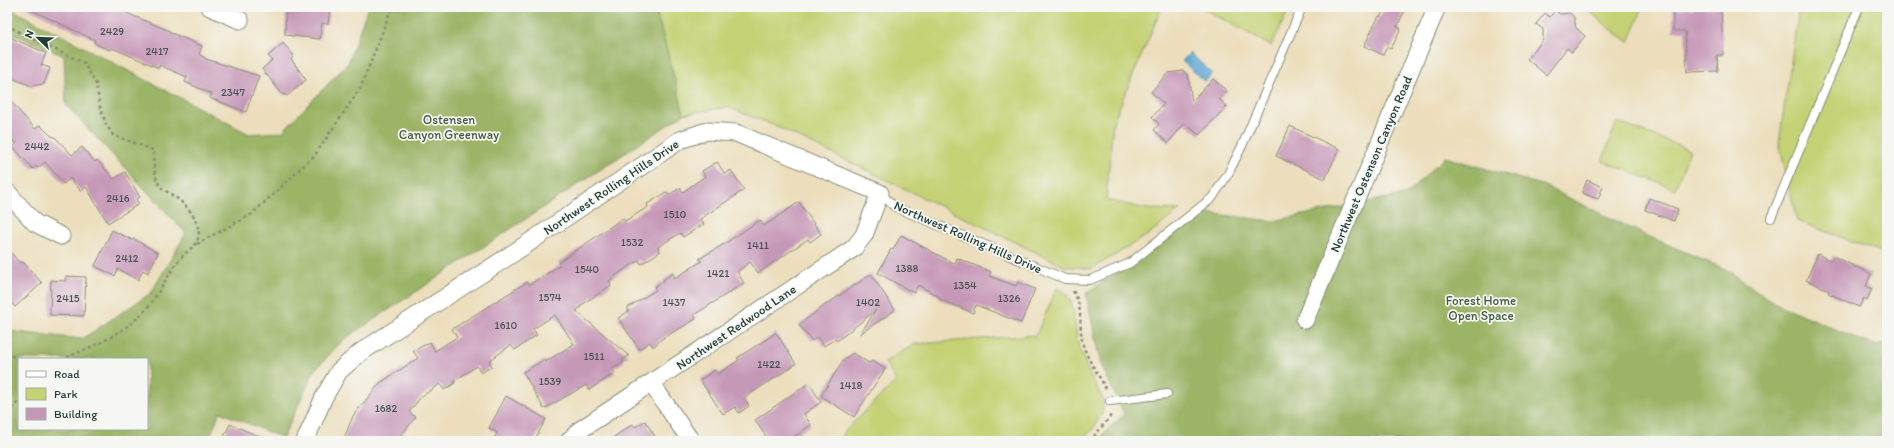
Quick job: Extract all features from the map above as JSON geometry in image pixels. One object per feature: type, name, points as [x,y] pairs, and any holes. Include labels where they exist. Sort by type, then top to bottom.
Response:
[{"type":"street","points":[[210,7],[240,20]]},
{"type":"street","name":"Northwest Ostenson Canyon Road","points":[[1306,320],[1437,7]]},
{"type":"street","name":"Northwest Rolling Hills Drive","points":[[305,441],[324,397],[339,371],[361,352],[515,252],[680,140],[707,131],[736,132],[880,193]]},
{"type":"street","points":[[7,192],[35,224],[61,236]]},
{"type":"street","name":"Northwest Redwood Lane","points":[[569,441],[580,430],[854,248],[864,235],[880,193]]},
{"type":"street","points":[[651,383],[691,441]]},
{"type":"lane","name":"Northwest Rolling Hills Drive","points":[[880,193],[895,207],[1065,279],[1090,280],[1130,263],[1212,198],[1228,174],[1242,146],[1302,7]]},
{"type":"lane","points":[[1771,218],[1859,7]]},
{"type":"lane","points":[[1110,401],[1168,394]]},
{"type":"path","points":[[65,358],[115,335],[131,323],[147,308],[180,259],[197,244],[252,214],[315,155],[361,87],[392,7]]},
{"type":"path","points":[[7,25],[24,35],[84,63],[96,84],[100,107],[112,135],[153,150],[156,179],[161,188],[183,203],[192,214],[197,225],[199,237],[197,244]]},
{"type":"path","points":[[1065,279],[1077,298],[1081,310],[1082,340],[1089,362],[1106,388],[1110,401],[1110,417],[1090,441]]},
{"type":"path","points":[[7,351],[18,361]]},
{"type":"path","points":[[7,413],[18,402]]},
{"type":"green space","name":"Ostensen Canyon Greenway","points":[[7,7],[249,134],[282,132],[348,63],[368,7],[655,7],[684,114],[343,340],[314,371],[283,438],[220,412],[208,441],[7,441],[7,331],[82,339],[151,293],[186,233],[66,105],[64,56],[7,31]]},
{"type":"green space","points":[[655,7],[1162,7],[1113,122],[1106,200],[1147,209],[1180,210],[1149,234],[1092,269],[1064,266],[773,125],[727,107],[684,114]]},
{"type":"green space","points":[[1201,7],[1290,7],[1271,46]]},
{"type":"green space","points":[[1584,7],[1643,7],[1629,42]]},
{"type":"green space","points":[[1799,7],[1887,7],[1887,254],[1797,221],[1779,143]]},
{"type":"green space","points":[[1617,122],[1690,150],[1675,189],[1602,161]]},
{"type":"green space","name":"Forest Home Open Space","points":[[1445,157],[1542,185],[1643,234],[1727,270],[1775,303],[1872,345],[1887,343],[1887,441],[1096,441],[1124,414],[1100,362],[1086,293],[1207,213],[1273,221],[1407,194]]},
{"type":"green space","points":[[1057,288],[1066,293],[1072,304],[1078,344],[1088,371],[1103,399],[1103,412],[1092,430],[1081,441],[841,441],[845,431],[896,381],[885,362],[915,344],[1036,335]]},
{"type":"water","points":[[1190,53],[1212,73],[1205,82],[1182,61]]},
{"type":"building","points":[[25,7],[112,7],[202,46],[199,54],[206,59],[259,76],[246,112],[210,98],[212,94],[185,82],[187,77],[159,65],[159,68],[112,48],[109,50],[94,43],[95,40]]},
{"type":"building","points":[[286,7],[330,7],[328,24],[322,23],[320,39],[285,35]]},
{"type":"building","points":[[1385,7],[1399,7],[1405,10],[1397,27],[1401,29],[1391,49],[1387,47],[1383,55],[1364,46]]},
{"type":"building","points":[[1721,7],[1723,55],[1717,55],[1718,71],[1687,72],[1685,31],[1673,31],[1673,9]]},
{"type":"building","points":[[1555,10],[1560,14],[1570,13],[1574,17],[1576,28],[1585,36],[1572,52],[1567,48],[1546,75],[1527,59],[1543,40],[1543,29],[1536,24],[1545,13],[1550,17]]},
{"type":"building","points":[[7,36],[46,53],[41,65],[50,68],[44,84],[31,86],[7,76]]},
{"type":"building","points":[[283,43],[294,56],[291,59],[306,80],[287,96],[285,94],[283,95],[262,69],[272,60],[268,56]]},
{"type":"building","points":[[1183,71],[1188,75],[1192,101],[1213,79],[1227,91],[1219,99],[1227,106],[1199,135],[1185,123],[1168,143],[1154,130],[1159,124],[1152,117],[1164,104],[1151,92],[1168,73]]},
{"type":"building","points":[[7,97],[35,129],[40,125],[49,134],[53,137],[54,136],[72,155],[82,147],[95,162],[97,160],[114,179],[125,172],[140,197],[136,199],[139,204],[108,223],[86,187],[81,191],[70,178],[64,184],[45,162],[38,168],[36,166],[33,169],[13,147],[17,143],[7,138]]},
{"type":"building","points":[[1290,126],[1339,149],[1325,179],[1276,156]]},
{"type":"building","points":[[717,162],[725,174],[731,170],[744,190],[700,219],[704,224],[683,237],[680,233],[658,247],[660,252],[641,264],[639,260],[616,275],[609,281],[611,285],[580,306],[581,307],[576,311],[629,356],[623,359],[624,362],[612,369],[615,373],[589,390],[586,385],[544,409],[523,372],[544,360],[545,362],[574,344],[555,315],[533,329],[537,335],[515,350],[511,345],[489,361],[492,366],[481,373],[477,366],[454,381],[455,383],[444,390],[440,384],[421,397],[409,412],[416,417],[396,441],[343,441],[353,416],[380,383],[418,358],[413,351],[430,342],[435,351],[457,337],[452,329],[527,282],[529,285],[560,265],[558,263],[623,218],[625,221],[648,207],[647,204],[667,192],[669,195],[680,188],[683,192],[705,176],[702,171]]},
{"type":"building","points":[[1587,180],[1603,187],[1598,199],[1582,193]]},
{"type":"building","points":[[1649,198],[1678,209],[1674,221],[1645,210]]},
{"type":"building","points":[[799,202],[821,234],[810,242],[808,239],[758,273],[750,262],[737,272],[744,283],[694,315],[696,319],[663,338],[653,347],[650,342],[639,349],[618,318],[629,311],[627,308],[656,290],[654,287],[673,273],[675,278],[702,261],[699,259],[760,220],[764,226]]},
{"type":"building","points":[[112,230],[132,240],[134,239],[158,253],[148,273],[143,270],[138,280],[118,269],[115,276],[95,266]]},
{"type":"building","points":[[901,235],[955,264],[957,258],[991,272],[989,276],[1016,286],[1018,282],[1035,289],[1021,323],[976,305],[973,313],[939,299],[940,297],[918,285],[914,293],[878,273],[891,249],[893,250]]},
{"type":"building","points":[[7,248],[19,262],[24,263],[42,283],[15,307],[7,298]]},
{"type":"building","points":[[1818,254],[1831,261],[1833,256],[1871,274],[1866,286],[1872,289],[1867,300],[1864,298],[1859,307],[1828,293],[1829,291],[1824,288],[1806,280]]},
{"type":"building","points":[[871,274],[895,310],[860,334],[876,310],[837,341],[835,339],[824,346],[817,337],[812,341],[799,325]]},
{"type":"building","points":[[66,276],[86,277],[84,316],[50,315],[51,280],[66,281]]},
{"type":"building","points":[[776,333],[796,364],[744,398],[749,406],[739,413],[735,407],[723,414],[700,380],[715,370],[718,374],[739,360],[737,358]]},
{"type":"building","points":[[853,353],[869,363],[872,361],[885,369],[854,417],[821,396],[844,359]]},
{"type":"building","points":[[809,383],[821,402],[804,414],[811,425],[788,441],[769,441],[755,420]]},
{"type":"building","points":[[506,396],[546,419],[534,441],[493,441],[497,433],[489,428]]},
{"type":"building","points":[[645,421],[658,441],[608,441],[633,424],[635,427]]},
{"type":"building","points":[[230,424],[270,441],[222,441]]}]
